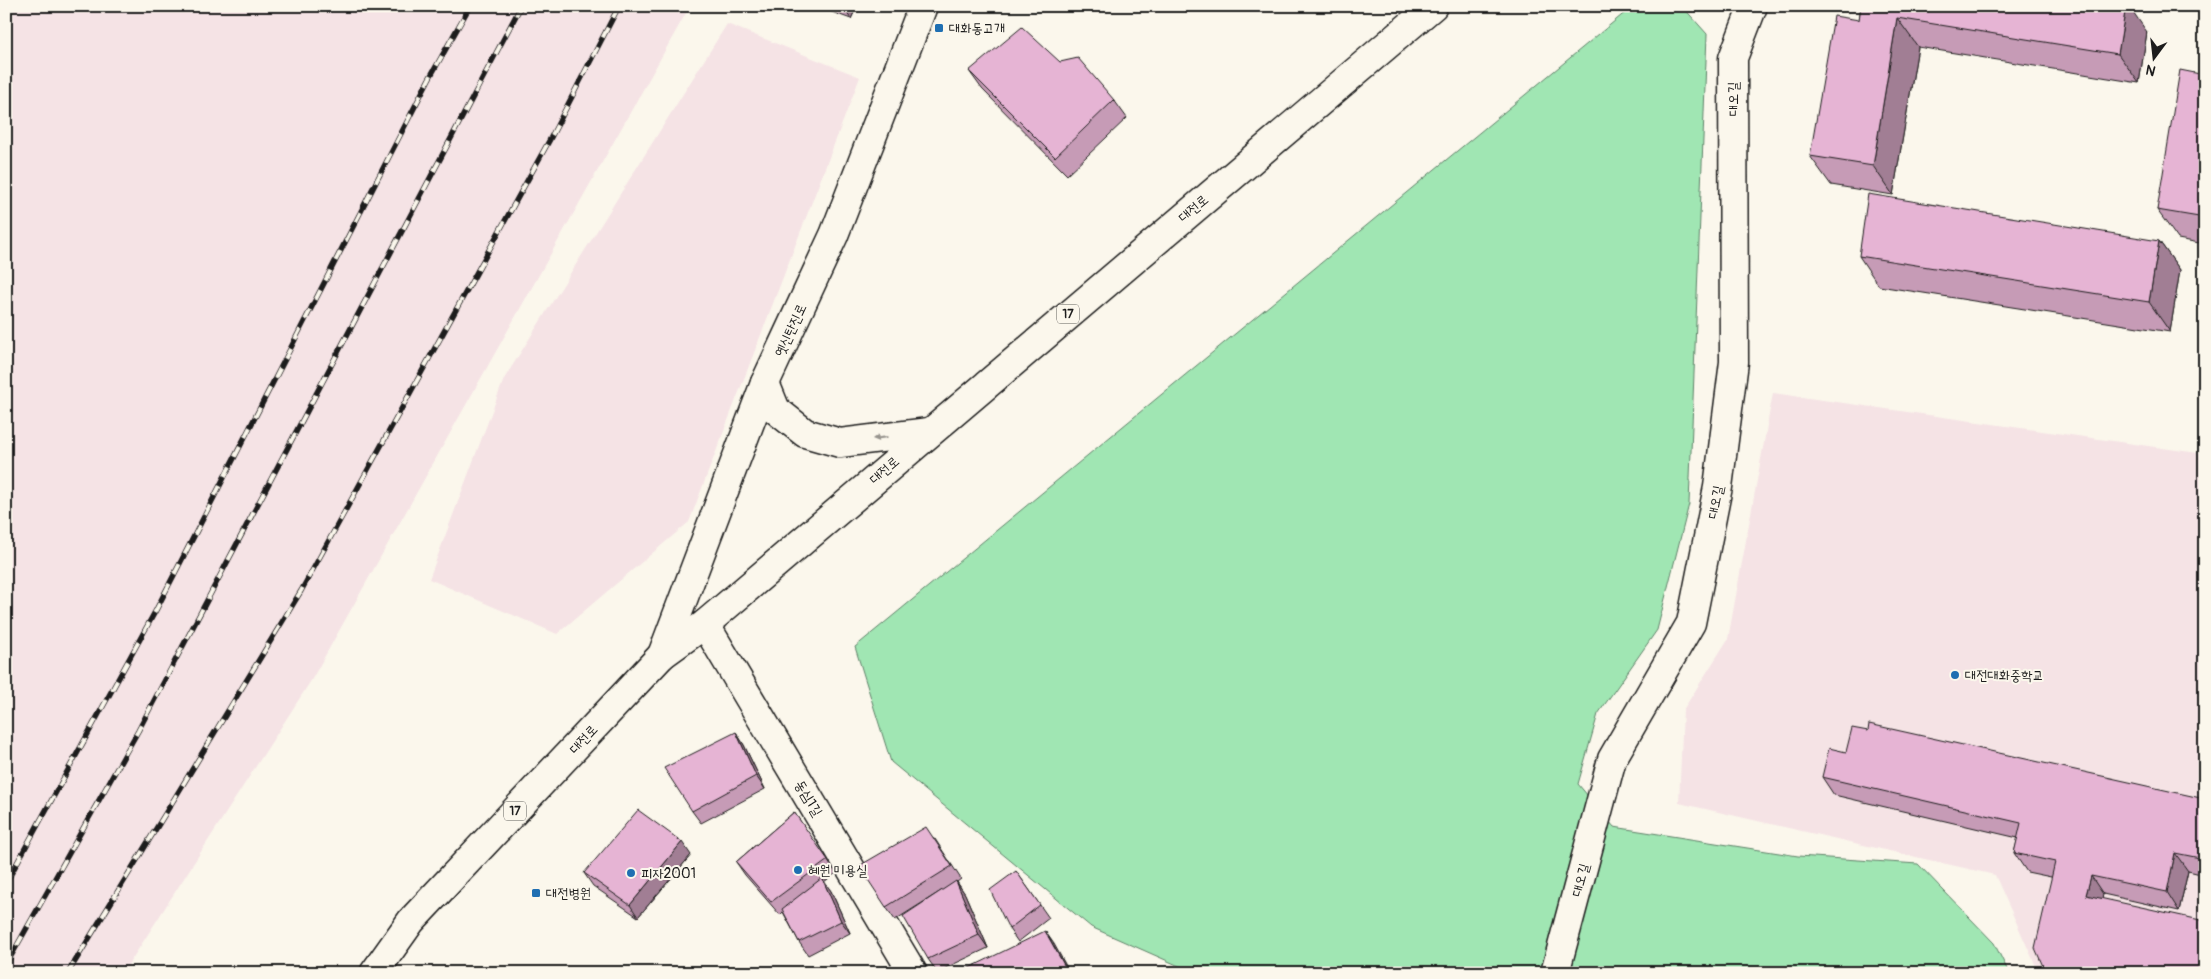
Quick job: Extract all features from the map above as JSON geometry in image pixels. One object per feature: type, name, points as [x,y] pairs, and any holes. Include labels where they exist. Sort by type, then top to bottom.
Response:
[{"type":"street","name":"옛신탄진로","points":[[662,655],[765,383],[834,235],[923,6]]},
{"type":"street","name":"대전로","points":[[374,973],[411,921],[662,655],[705,624],[1433,6]]},
{"type":"street","name":"대오길","points":[[1555,973],[1612,758],[1691,623],[1718,487],[1734,362],[1733,58],[1753,6]]},
{"type":"street","points":[[765,383],[776,410],[805,433],[840,443],[929,432]]},
{"type":"street","name":"동심1길","points":[[705,624],[913,973]]},
{"type":"shaded area","points":[[6,6],[690,6],[312,679],[123,973],[6,973]]},
{"type":"shaded area","points":[[727,24],[860,77],[689,522],[557,634],[429,579],[504,379]]},
{"type":"shaded area","name":"대전대화중학교","points":[[1773,393],[2205,454],[2205,973],[2039,973],[1995,875],[1679,803],[1683,710],[1728,639]]},
{"type":"green space","points":[[1633,6],[1682,6],[1707,34],[1689,504],[1657,630],[1598,714],[1578,784],[1614,827],[1798,856],[1918,864],[1994,943],[2009,973],[1195,973],[1091,927],[891,762],[855,647]]},
{"type":"building","points":[[1861,6],[2126,6],[2118,54],[1897,18],[1873,166],[1810,156],[1834,16],[1859,20]]},
{"type":"building","points":[[1022,27],[1060,62],[1078,58],[1114,100],[1055,157],[969,71]]},
{"type":"building","points":[[2180,70],[2205,75],[2205,218],[2157,210]]},
{"type":"building","points":[[1868,194],[2159,241],[2149,302],[1859,256]]},
{"type":"building","points":[[1869,724],[2205,799],[2205,859],[2175,853],[2167,892],[2091,876],[2086,895],[2205,921],[2205,973],[2046,973],[2035,948],[2055,862],[2014,853],[2021,823],[1822,777],[1829,748],[1846,752],[1852,728],[1868,731]]},
{"type":"building","points":[[736,732],[756,776],[692,811],[664,768]]},
{"type":"building","points":[[638,810],[682,842],[630,905],[584,873]]},
{"type":"building","points":[[794,812],[828,860],[771,902],[736,862]]},
{"type":"building","points":[[926,827],[952,866],[886,907],[859,866]]},
{"type":"building","points":[[1016,871],[1040,905],[1009,929],[990,890]]},
{"type":"building","points":[[822,878],[841,921],[799,942],[782,909]]},
{"type":"building","points":[[956,881],[979,935],[928,959],[903,916]]},
{"type":"building","points":[[1045,931],[1067,973],[959,973]]},
{"type":"railway","points":[[6,883],[156,610],[429,79],[470,6]]},
{"type":"railway","points":[[6,965],[138,731],[521,6]]},
{"type":"railway","points":[[68,973],[301,591],[549,141],[619,6]]},
{"type":"place","name":"대화동고개","points":[[939,28]]},
{"type":"place","name":"대전대화중학교","points":[[1955,675]]},
{"type":"place","name":"혜원 미용실","points":[[798,870]]},
{"type":"place","name":"피자2001","points":[[631,873]]},
{"type":"place","name":"대전병원","points":[[536,893]]}]
